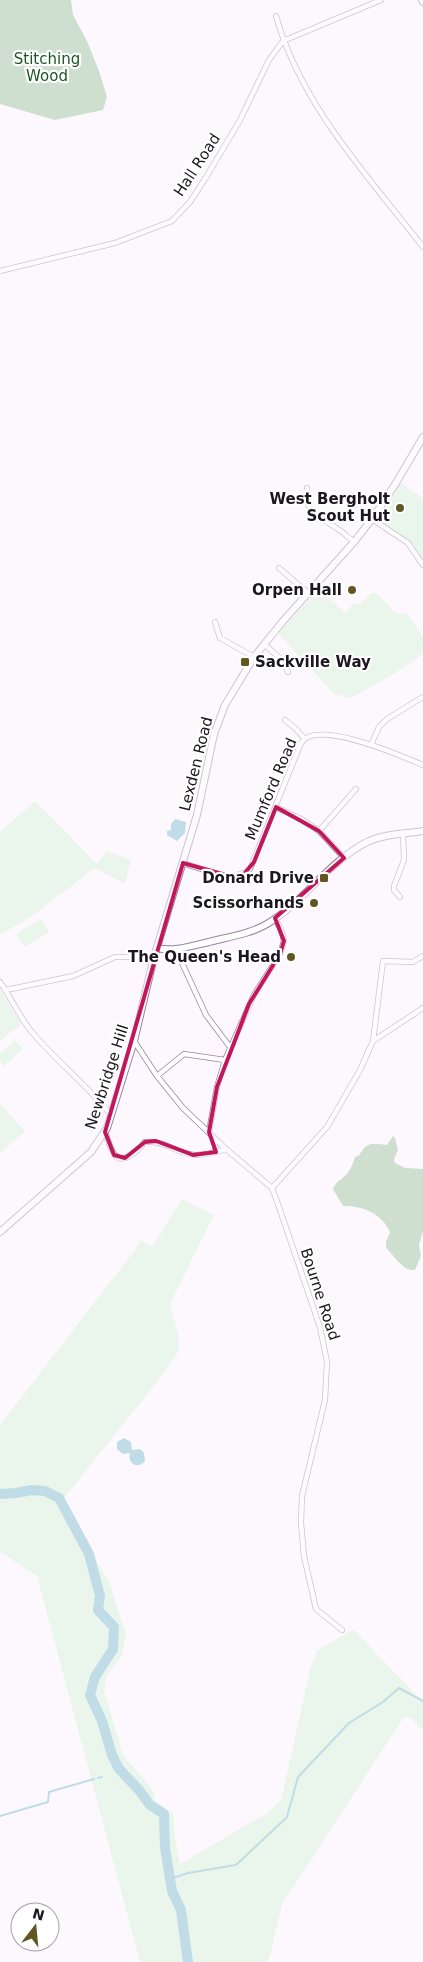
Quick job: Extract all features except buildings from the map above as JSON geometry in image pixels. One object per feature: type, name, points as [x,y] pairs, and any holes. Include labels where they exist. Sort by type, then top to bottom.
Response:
[{"type":"street","points":[[283,41],[381,0]]},
{"type":"street","points":[[276,16],[283,41],[325,121],[423,247]]},
{"type":"street","name":"Hall Road","points":[[0,271],[115,243],[172,221],[190,202],[205,179],[239,122],[269,60],[283,41]]},
{"type":"street","name":"Lexden Road","points":[[157,948],[197,815],[218,719],[254,657],[372,519],[423,438]]},
{"type":"street","points":[[307,488],[308,504],[312,513],[354,542]]},
{"type":"street","points":[[301,505],[308,504]]},
{"type":"street","points":[[372,519],[408,543],[423,565]]},
{"type":"street","points":[[280,568],[308,593]]},
{"type":"street","points":[[215,622],[220,638],[254,657]]},
{"type":"street","points":[[264,644],[283,661],[288,672]]},
{"type":"street","points":[[371,745],[379,727],[387,719],[423,697]]},
{"type":"street","points":[[285,720],[304,738]]},
{"type":"street","name":"Mumford Road","points":[[183,863],[233,876],[244,874],[250,870],[304,738],[310,735],[323,734],[371,745],[423,765]]},
{"type":"street","points":[[319,831],[356,790]]},
{"type":"street","points":[[276,807],[304,820],[319,831],[344,858]]},
{"type":"street","points":[[157,948],[176,950],[251,930],[275,918],[344,858],[369,841],[423,831]]},
{"type":"street","points":[[400,897],[394,890],[394,886],[404,860],[403,834]]},
{"type":"street","points":[[209,1132],[217,1087],[230,1047],[254,995],[280,954],[284,941],[275,918]]},
{"type":"street","name":"Newbridge Hill","points":[[0,1232],[91,1152],[105,1132],[134,1041],[157,948]]},
{"type":"street","points":[[176,950],[206,1015],[230,1047]]},
{"type":"street","points":[[134,1041],[157,1076],[184,1108],[226,1149],[272,1188],[327,1127],[360,1070],[373,1041],[383,961],[413,962],[423,956]]},
{"type":"street","points":[[6,990],[74,976],[116,957],[154,957]]},
{"type":"street","points":[[0,982],[30,1029],[47,1049],[97,1097],[111,1115]]},
{"type":"street","points":[[373,1041],[423,1008]]},
{"type":"street","points":[[157,1076],[184,1054],[225,1060]]},
{"type":"street","points":[[105,1132],[114,1155],[118,1158],[125,1158],[134,1153],[145,1142],[156,1141],[193,1155],[226,1149]]},
{"type":"street","points":[[213,1136],[216,1152]]},
{"type":"street","name":"Bourne Road","points":[[272,1188],[320,1328],[328,1362],[325,1400],[305,1477],[300,1523],[306,1565],[316,1609],[342,1630]]},
{"type":"highlighted area","points":[[276,807],[319,831],[344,858],[275,918],[284,941],[280,954],[249,1004],[217,1087],[209,1132],[216,1152],[193,1155],[156,1141],[145,1142],[125,1158],[114,1155],[105,1132],[183,863],[233,877],[244,874],[254,862]]},
{"type":"green space","name":"Stitching Wood","points":[[0,0],[71,0],[73,15],[87,41],[107,97],[103,110],[55,120],[0,104]]},
{"type":"green space","points":[[399,482],[423,498],[423,562],[408,540],[373,519]]},
{"type":"green space","points":[[319,589],[345,613],[353,604],[357,603],[360,605],[371,593],[377,593],[395,613],[407,614],[423,637],[423,654],[392,675],[351,698],[334,694],[278,633]]},
{"type":"green space","points":[[35,801],[97,864],[107,851],[131,860],[125,884],[95,868],[32,916],[0,935],[0,832]]},
{"type":"green space","points":[[41,919],[49,932],[24,947],[16,934]]},
{"type":"green space","points":[[0,989],[21,1024],[0,1041]]},
{"type":"green space","points":[[15,1040],[23,1049],[4,1066],[0,1061],[0,1053]]},
{"type":"green space","points":[[0,1104],[25,1131],[0,1154]]},
{"type":"green space","points":[[393,1136],[398,1150],[394,1159],[395,1163],[405,1168],[423,1169],[423,1231],[419,1245],[421,1256],[415,1270],[402,1266],[386,1248],[390,1232],[377,1215],[358,1207],[343,1206],[333,1189],[348,1172],[355,1157],[364,1148],[373,1144],[387,1145]]},
{"type":"green space","points":[[182,1199],[214,1215],[170,1304],[179,1336],[178,1351],[165,1372],[64,1498],[95,1560],[108,1579],[126,1635],[121,1658],[107,1675],[104,1690],[123,1755],[153,1790],[155,1801],[173,1814],[180,1864],[269,1812],[281,1800],[310,1670],[317,1651],[353,1629],[415,1694],[414,1697],[423,1701],[423,1730],[409,1717],[404,1717],[282,1904],[270,1956],[266,1962],[140,1962],[37,1576],[0,1552],[0,1425],[135,1250],[140,1240],[152,1247]]},
{"type":"water","points":[[175,819],[186,822],[185,833],[177,841],[167,835],[167,831],[171,830],[171,824]]},
{"type":"water","points":[[124,1438],[131,1442],[132,1450],[140,1449],[144,1453],[145,1461],[142,1464],[133,1464],[129,1457],[130,1453],[123,1454],[117,1449],[117,1442]]},
{"type":"waterway","points":[[0,1494],[32,1490],[45,1491],[59,1498],[89,1554],[100,1596],[98,1610],[114,1627],[113,1649],[95,1677],[90,1695],[102,1721],[112,1755],[119,1769],[150,1805],[164,1814],[165,1848],[172,1891],[181,1910],[188,1962]]},
{"type":"waterway","points":[[170,1879],[188,1873],[236,1865],[287,1817],[298,1777],[349,1723],[383,1702],[399,1688],[423,1701]]},
{"type":"waterway","points":[[98,1778],[102,1777]]},
{"type":"waterway","points":[[0,1816],[48,1802],[49,1792],[94,1779]]},
{"type":"place","name":"West Bergholt Scout Hut","points":[[400,508]]},
{"type":"place","name":"Orpen Hall","points":[[352,590]]},
{"type":"place","name":"Sackville Way","points":[[245,662]]},
{"type":"place","name":"Donard Drive","points":[[324,878]]},
{"type":"place","name":"Scissorhands","points":[[314,903]]},
{"type":"place","name":"The Queen's Head","points":[[291,957]]}]
